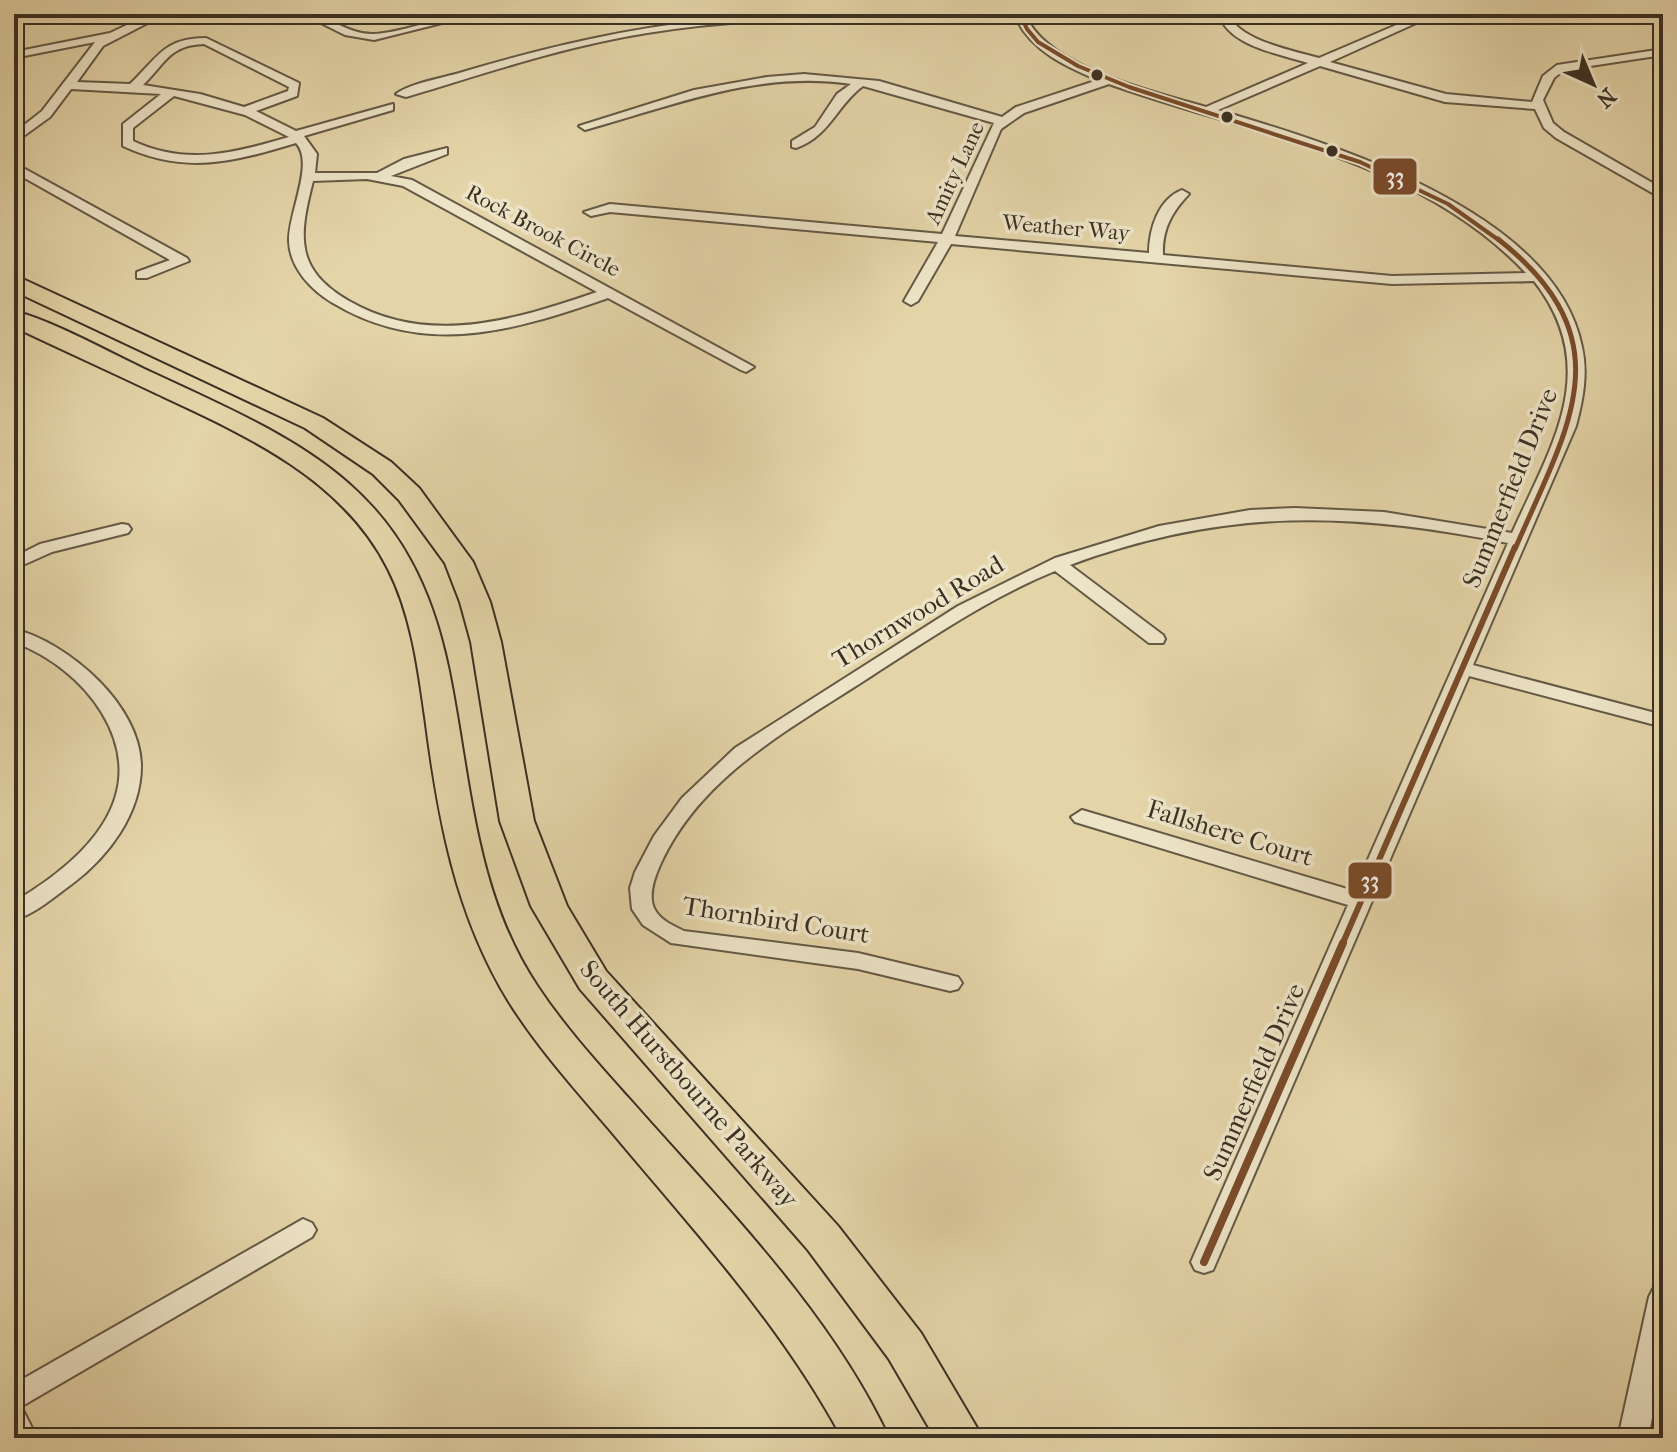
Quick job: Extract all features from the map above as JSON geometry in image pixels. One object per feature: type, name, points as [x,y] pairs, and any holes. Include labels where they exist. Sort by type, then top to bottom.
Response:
[{"type":"main road","name":"South Hurstbourne Parkway","points":[[14,282],[301,415],[349,443],[409,494],[459,562],[475,602],[486,642],[517,821],[549,906],[593,980],[823,1238],[905,1346],[960,1438]]},
{"type":"main road","points":[[14,318],[251,428],[299,455],[353,499],[379,530],[405,573],[423,618],[457,834],[476,897],[510,973],[565,1049],[728,1241],[802,1337],[829,1374],[866,1438]]},
{"type":"street","points":[[14,55],[112,35],[160,14]]},
{"type":"street","points":[[308,14],[349,33],[374,37],[473,14]]},
{"type":"street","points":[[402,94],[619,35],[679,25],[810,16],[1020,14]]},
{"type":"street","name":"Summerfield Drive","points":[[1020,14],[1027,29],[1051,52],[1109,80],[1354,159],[1431,194],[1473,219],[1502,241],[1538,277],[1558,304],[1573,337],[1579,368],[1568,426],[1465,669],[1204,1262]]},
{"type":"street","points":[[1224,14],[1227,24],[1245,38],[1319,62],[1445,98],[1538,106]]},
{"type":"street","points":[[1206,111],[1431,14]]},
{"type":"street","points":[[14,139],[40,120],[69,85],[90,52],[112,35]]},
{"type":"street","points":[[134,87],[150,74],[170,46],[190,41],[213,42],[295,86],[288,96],[247,110]]},
{"type":"street","points":[[1661,53],[1577,63],[1556,69],[1537,100],[1548,125],[1560,135],[1663,195]]},
{"type":"street","points":[[585,126],[745,81],[797,76],[882,85],[959,113],[1003,121]]},
{"type":"street","name":"Amity Lane","points":[[911,301],[947,239],[996,127],[1020,110],[1109,80]]},
{"type":"street","points":[[796,144],[820,130],[841,97],[861,82]]},
{"type":"street","points":[[69,85],[134,87],[172,92],[247,110],[297,136],[311,153],[296,243],[302,265],[324,291],[361,314],[416,329],[483,330],[527,322],[610,292]]},
{"type":"street","points":[[172,92],[127,127],[127,143],[139,150],[208,162],[235,157],[389,107]]},
{"type":"street","points":[[14,118],[40,120]]},
{"type":"street","points":[[381,176],[409,162],[443,151]]},
{"type":"street","points":[[14,167],[182,261],[142,275]]},
{"type":"street","name":"Rock Brook Circle","points":[[307,177],[381,176],[407,183],[746,367]]},
{"type":"street","points":[[1156,258],[1154,249],[1166,207],[1182,194]]},
{"type":"street","name":"Weather Way","points":[[591,212],[610,208],[1392,280],[1538,277]]},
{"type":"street","name":"Thornwood Road","points":[[672,828],[713,777],[757,742],[970,606],[1058,564],[1161,531],[1272,514],[1318,512],[1388,516],[1519,540]]},
{"type":"street","points":[[14,564],[46,548],[122,529]]},
{"type":"street","points":[[1058,564],[1156,639]]},
{"type":"street","points":[[14,635],[48,649],[84,674],[120,723],[132,765],[122,813],[97,851],[60,884],[14,912]]},
{"type":"street","points":[[1465,669],[1663,721]]},
{"type":"street","name":"Fallshere Court","points":[[1082,817],[1362,901]]},
{"type":"street","name":"Thornbird Court","points":[[672,828],[655,854],[640,890],[641,904],[655,925],[689,940],[858,961],[950,983]]},
{"type":"street","points":[[14,1398],[303,1230]]},
{"type":"street","points":[[1633,1438],[1663,1297]]},
{"type":"street","points":[[14,1421],[22,1438]]},
{"type":"transit line","name":"33","points":[[1020,14],[1038,42],[1091,72],[1129,87],[1334,151],[1448,204],[1503,243],[1550,292],[1569,328],[1577,365],[1574,405],[1568,426],[1204,1262]]}]
